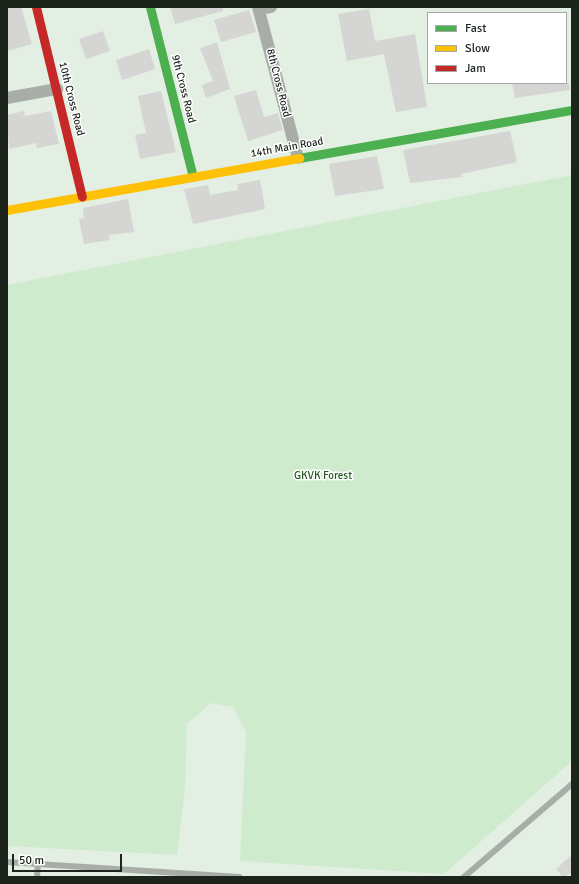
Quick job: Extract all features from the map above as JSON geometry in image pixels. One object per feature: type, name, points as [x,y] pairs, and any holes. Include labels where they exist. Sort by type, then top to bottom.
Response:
[{"type":"street","name":"10th Cross Road","points":[[36,7],[82,197]]},
{"type":"street","name":"9th Cross Road","points":[[150,7],[193,177]]},
{"type":"street","points":[[259,8],[272,7]]},
{"type":"street","name":"8th Cross Road","points":[[259,8],[298,158]]},
{"type":"street","points":[[7,98],[57,89]]},
{"type":"street","name":"14th Main Road","points":[[7,210],[572,110]]},
{"type":"lane","points":[[464,877],[572,784]]},
{"type":"lane","points":[[7,862],[135,874],[240,877]]},
{"type":"lane","points":[[37,877],[38,864]]},
{"type":"green space","name":"GKVK Forest","points":[[572,175],[572,761],[444,874],[240,861],[246,732],[233,707],[211,703],[187,724],[185,787],[177,855],[7,846],[7,285]]},
{"type":"building","points":[[7,7],[21,7],[32,44],[7,51]]},
{"type":"building","points":[[170,7],[223,7],[223,11],[175,24]]},
{"type":"building","points":[[369,9],[375,41],[415,34],[427,107],[396,112],[384,54],[347,61],[338,14]]},
{"type":"building","points":[[249,10],[256,32],[221,42],[214,20]]},
{"type":"building","points":[[103,31],[110,51],[86,59],[79,39]]},
{"type":"building","points":[[217,42],[230,89],[206,98],[202,85],[213,81],[200,48]]},
{"type":"building","points":[[149,49],[155,69],[122,80],[116,60]]},
{"type":"building","points":[[569,83],[570,90],[515,98],[512,84]]},
{"type":"building","points":[[256,90],[264,117],[278,113],[283,130],[248,141],[234,96]]},
{"type":"building","points":[[161,91],[176,152],[140,159],[135,135],[146,133],[138,96]]},
{"type":"building","points":[[24,111],[25,116],[51,111],[59,144],[37,148],[36,143],[9,149],[7,115]]},
{"type":"building","points":[[510,131],[517,162],[461,174],[462,177],[410,183],[403,150]]},
{"type":"building","points":[[377,156],[384,189],[335,196],[329,164]]},
{"type":"building","points":[[260,180],[265,209],[193,224],[184,189],[208,185],[210,195],[238,190],[237,184]]},
{"type":"building","points":[[128,199],[134,232],[109,235],[110,240],[84,244],[79,219],[84,218],[83,208]]},
{"type":"building","points":[[572,855],[572,873],[563,877],[556,869]]},
{"type":"traffic: fast","points":[[150,7],[193,177]]},
{"type":"traffic: fast","points":[[299,158],[572,110]]},
{"type":"traffic: slow","points":[[7,210],[299,158]]},
{"type":"traffic: jam","points":[[36,7],[82,197]]}]
